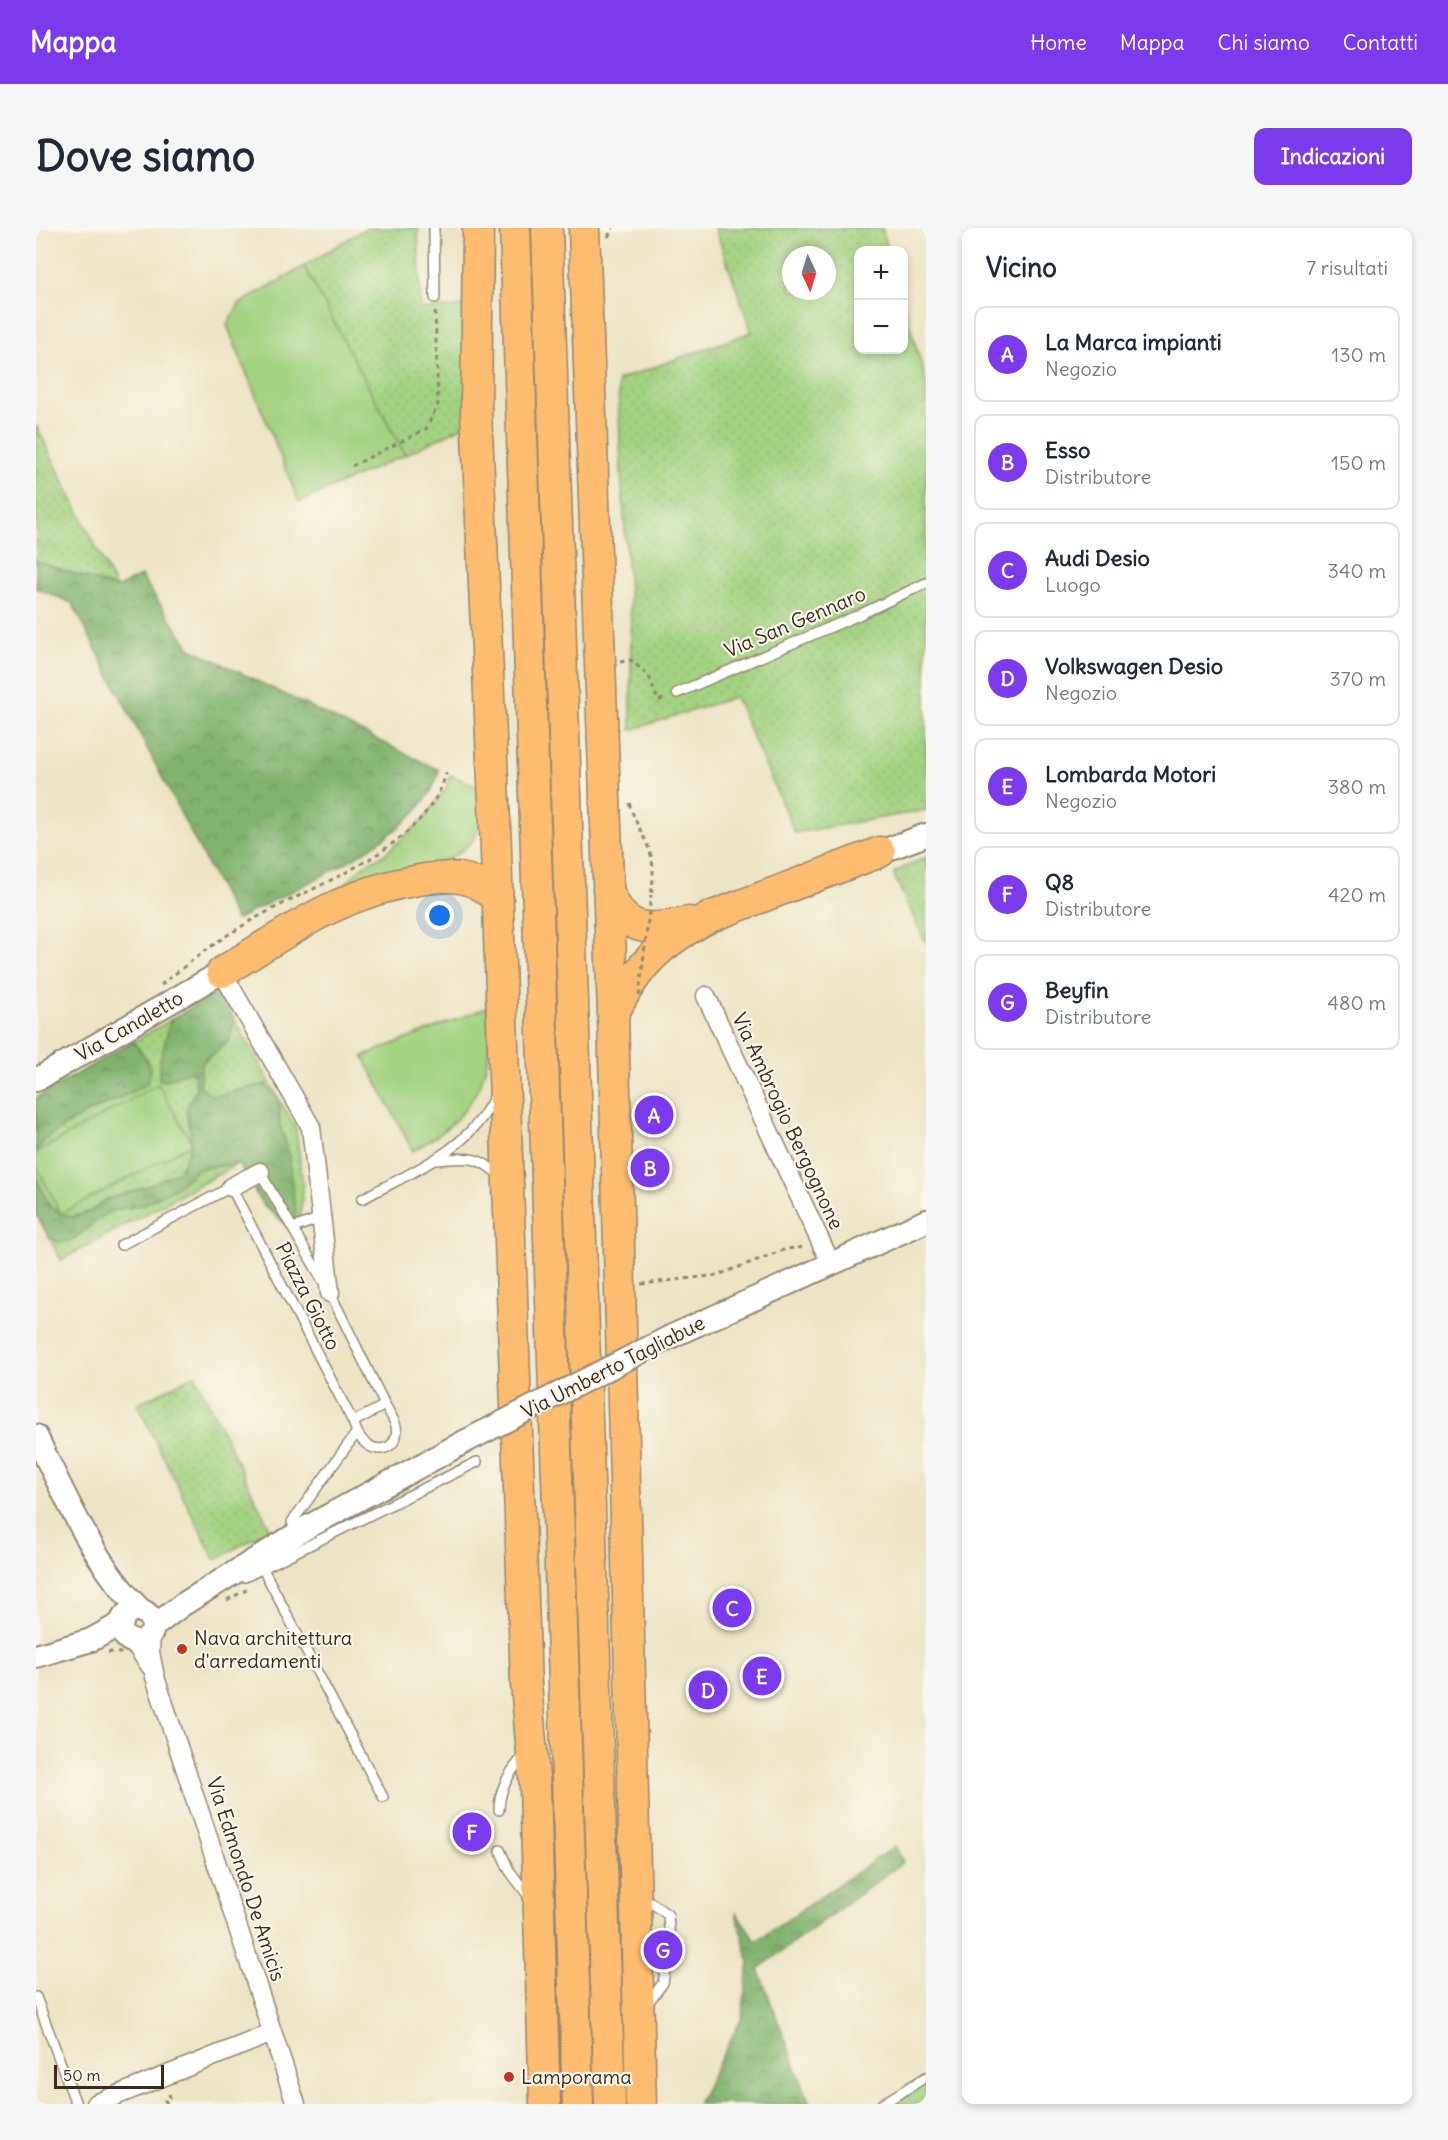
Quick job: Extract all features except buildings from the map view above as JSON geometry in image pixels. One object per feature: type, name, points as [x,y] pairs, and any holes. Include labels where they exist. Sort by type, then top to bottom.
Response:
[{"type":"highway","points":[[515,228],[578,2104]]},
{"type":"highway","points":[[547,228],[610,2104]]},
{"type":"highway","points":[[584,228],[606,884],[613,1015],[633,1890],[641,2104]]},
{"type":"highway","points":[[476,237],[476,412],[510,1190],[526,1684],[532,1748],[545,2104]]},
{"type":"highway","points":[[444,876],[482,848],[495,824]]},
{"type":"highway","points":[[606,884],[614,906],[630,923],[653,929],[710,917],[880,852]]},
{"type":"highway","points":[[222,972],[327,909],[356,895],[395,884],[444,876],[467,879],[486,887],[498,900]]},
{"type":"highway","points":[[613,1015],[642,965],[664,944],[710,917]]},
{"type":"street","points":[[880,852],[926,835]]},
{"type":"street","points":[[222,972],[311,1127],[330,1293]]},
{"type":"street","name":"Via Canaletto","points":[[36,1080],[222,972]]},
{"type":"street","name":"Via Ambrogio Bergognone","points":[[706,996],[831,1264]]},
{"type":"street","points":[[231,1187],[260,1172]]},
{"type":"street","name":"Via Umberto Tagliabue","points":[[36,1656],[138,1626],[184,1604],[304,1531],[466,1441],[672,1336],[926,1221]]},
{"type":"street","points":[[36,1436],[104,1565],[123,1591],[138,1626]]},
{"type":"street","name":"Via Edmondo De Amicis","points":[[138,1626],[296,2104]]},
{"type":"street","points":[[95,2104],[272,2033]]},
{"type":"lane","points":[[434,228],[435,298]]},
{"type":"lane","name":"Via San Gennaro","points":[[677,693],[861,614],[926,583]]},
{"type":"lane","points":[[362,1199],[434,1160],[463,1140],[491,1103],[504,1073]]},
{"type":"lane","points":[[434,1160],[465,1158],[485,1162],[510,1190]]},
{"type":"lane","points":[[260,1172],[330,1293],[395,1424],[396,1434],[392,1442],[384,1448],[374,1449],[364,1444],[353,1422],[385,1405]]},
{"type":"lane","points":[[121,1245],[231,1187]]},
{"type":"lane","name":"Piazza Giotto","points":[[231,1187],[353,1422]]},
{"type":"lane","points":[[293,1228],[321,1218]]},
{"type":"lane","points":[[304,1531],[357,1432]]},
{"type":"lane","name":"Via Umberto Tagliabue","points":[[184,1604],[264,1569],[304,1531],[477,1462]]},
{"type":"lane","points":[[264,1569],[383,1797]]},
{"type":"lane","points":[[499,1810],[499,1795],[516,1764],[532,1748]]},
{"type":"lane","points":[[500,1850],[508,1870],[538,1908]]},
{"type":"lane","points":[[633,1890],[668,1915],[670,1940]]},
{"type":"lane","points":[[638,2015],[663,1983],[667,1960]]},
{"type":"lane","points":[[36,1997],[76,2104]]},
{"type":"lane","points":[[882,2104],[926,2077]]},
{"type":"path","points":[[352,466],[426,429],[435,415],[438,393],[435,298]]},
{"type":"path","points":[[619,662],[631,660],[649,676],[658,701],[677,693]]},
{"type":"path","points":[[158,987],[239,927],[382,851],[423,816],[442,786],[446,773]]},
{"type":"path","points":[[639,996],[651,895]]},
{"type":"path","points":[[638,1285],[718,1275],[795,1246],[812,1251]]},
{"type":"green space","points":[[366,228],[418,228],[421,309],[467,306],[468,424],[405,455],[304,266]]},
{"type":"green space","points":[[715,228],[882,228],[887,246],[854,246],[854,354],[908,354],[908,319],[926,381],[926,810],[795,833],[735,697],[631,730],[631,621],[621,471],[618,380],[752,332]]},
{"type":"green space","points":[[304,266],[405,455],[299,502],[227,325],[239,304]]},
{"type":"green space","points":[[36,425],[116,588],[36,561]]},
{"type":"green space","points":[[36,561],[116,588],[141,576],[190,648],[439,770],[429,794],[410,817],[354,858],[236,920],[72,603],[36,588]]},
{"type":"green space","points":[[450,775],[483,789],[478,831],[469,845],[437,865],[339,890],[363,866],[385,854],[425,818],[446,788]]},
{"type":"green space","points":[[926,857],[926,944],[893,873]]},
{"type":"green space","points":[[219,992],[296,1129],[303,1186],[299,1236],[263,1205],[239,1163],[61,1260],[36,1213],[36,1098]]},
{"type":"green space","points":[[219,992],[235,1020],[229,1041],[201,1064],[200,1086],[213,1096],[265,1084],[279,1099],[280,1125],[288,1150],[297,1227],[263,1205],[239,1163],[198,1169],[178,1186],[144,1204],[108,1212],[71,1241],[58,1242],[49,1237],[36,1213],[36,1176],[49,1205],[61,1214],[73,1217],[91,1211],[105,1200],[147,1186],[179,1171],[192,1144],[186,1109],[196,1089],[195,1075],[189,1071],[164,1081],[159,1079],[160,1061],[171,1019]]},
{"type":"green space","points":[[488,1007],[489,1050],[486,1067],[473,1097],[453,1122],[413,1151],[363,1056]]},
{"type":"green space","points":[[133,1041],[149,1065],[147,1083],[74,1120],[48,1138],[36,1150],[36,1098]]},
{"type":"green space","points":[[158,1084],[192,1144],[61,1214],[36,1165],[36,1153]]},
{"type":"green space","points":[[195,1375],[270,1529],[215,1560],[137,1404]]},
{"type":"green space","points":[[895,1846],[903,1862],[758,1969],[810,2104],[697,2104],[742,2018],[749,1962],[736,1912],[756,1941]]},
{"type":"green space","points":[[926,2082],[926,2104],[890,2104]]},
{"type":"place","name":"La Marca impianti","points":[[654,1115]]},
{"type":"place","name":"Esso","points":[[650,1168]]},
{"type":"place","name":"Audi Desio","points":[[732,1608]]},
{"type":"place","name":"Nava architettura d'arredamenti","points":[[182,1649]]},
{"type":"place","name":"Lombarda Motori","points":[[762,1676]]},
{"type":"place","name":"Volkswagen Desio","points":[[708,1690]]},
{"type":"place","name":"Q8","points":[[472,1832]]},
{"type":"place","name":"Beyfin","points":[[663,1950]]},
{"type":"place","name":"Lamporama","points":[[509,2077]]}]
